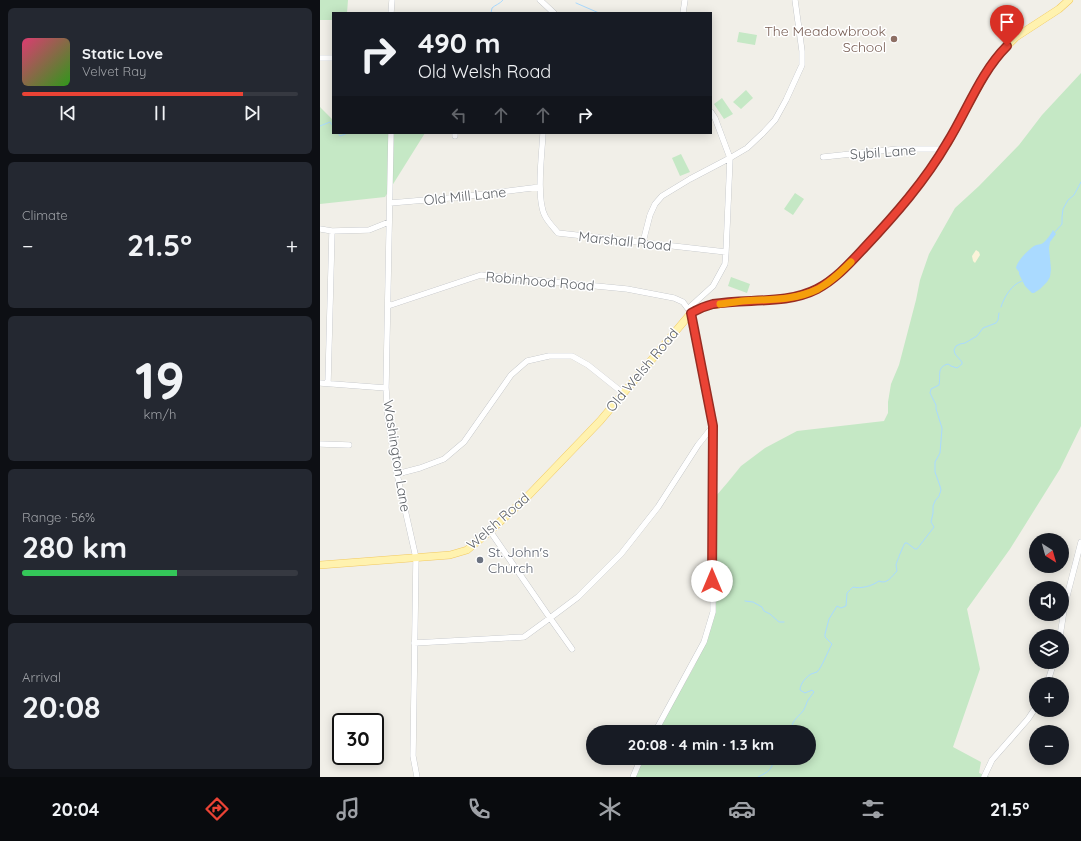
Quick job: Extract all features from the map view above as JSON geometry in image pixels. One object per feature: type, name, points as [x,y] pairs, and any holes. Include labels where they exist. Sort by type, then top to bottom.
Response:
[{"type":"main road","name":"Old Welsh Road","points":[[600,421],[691,313],[712,305],[796,297],[817,289],[839,274],[876,235],[925,176],[942,151],[987,71],[999,54],[1016,37],[1059,9],[1069,0]]},
{"type":"main road","name":"Welsh Road","points":[[320,565],[450,555],[467,550],[515,509],[600,421]]},
{"type":"street","points":[[391,12],[392,0]]},
{"type":"street","points":[[540,0],[553,12]]},
{"type":"street","points":[[683,12],[685,0]]},
{"type":"street","points":[[643,242],[650,215],[655,204],[662,196],[747,148],[775,120],[802,65],[802,51],[795,0]]},
{"type":"street","points":[[320,58],[332,58]]},
{"type":"street","points":[[659,725],[704,642],[713,612],[713,426],[691,313],[691,306],[713,286],[725,264],[730,158],[712,114]]},
{"type":"street","name":"Washington Lane","points":[[391,134],[386,388],[388,420],[397,474],[416,558],[413,756],[417,777]]},
{"type":"street","name":"Marshall Road","points":[[543,134],[540,187],[542,204],[544,215],[558,233],[726,252]]},
{"type":"street","name":"Sybil Lane","points":[[823,156],[898,149],[938,149],[942,151]]},
{"type":"street","name":"Old Mill Lane","points":[[390,203],[540,187]]},
{"type":"street","points":[[320,229],[332,232],[369,230],[389,222]]},
{"type":"street","points":[[328,383],[332,232]]},
{"type":"street","name":"Robinhood Road","points":[[388,306],[481,275],[627,289],[674,298],[683,302],[691,313]]},
{"type":"street","points":[[397,474],[420,468],[444,459],[464,442],[511,375],[527,361],[549,356],[572,356],[588,365],[623,393]]},
{"type":"street","points":[[320,383],[386,388]]},
{"type":"street","points":[[414,643],[524,637],[578,597],[621,554],[658,507],[698,445],[713,426]]},
{"type":"street","points":[[320,444],[349,445]]},
{"type":"street","points":[[490,531],[572,649]]},
{"type":"street","points":[[1061,629],[1081,542]]},
{"type":"street","points":[[984,777],[992,760],[1029,717]]},
{"type":"street","points":[[632,777],[638,765]]},
{"type":"green space","points":[[320,0],[348,0],[347,12],[332,12],[332,20],[320,20]]},
{"type":"green space","points":[[739,32],[757,35],[755,45],[737,42]]},
{"type":"green space","points":[[1081,73],[1081,426],[1060,469],[1010,549],[967,609],[980,669],[953,747],[981,762],[979,773],[989,777],[635,777],[640,765],[816,765],[816,725],[661,725],[694,667],[715,612],[714,533],[716,496],[741,466],[765,448],[797,431],[884,421],[888,413],[891,384],[899,365],[920,280],[929,254],[955,208],[1019,145],[1042,115]]},
{"type":"green space","points":[[746,90],[753,98],[741,109],[733,102]]},
{"type":"green space","points":[[722,98],[733,114],[724,119],[714,104]]},
{"type":"green space","points":[[320,107],[332,119],[332,134],[424,134],[385,197],[320,204]]},
{"type":"green space","points":[[681,154],[690,172],[680,176],[672,158]]},
{"type":"green space","points":[[795,193],[804,199],[793,215],[784,209]]},
{"type":"green space","points":[[731,277],[750,284],[747,293],[728,286]]},
{"type":"sand","points":[[976,250],[980,255],[975,263],[972,256]]},
{"type":"water","points":[[1053,230],[1056,234],[1050,242],[1049,248],[1051,269],[1050,277],[1040,289],[1032,293],[1025,286],[1016,268],[1018,262],[1035,245],[1042,244]]},
{"type":"waterway","points":[[491,12],[492,8],[503,0]]},
{"type":"waterway","points":[[576,3],[597,12]]},
{"type":"waterway","points":[[320,126],[330,122],[332,125]]},
{"type":"waterway","points":[[339,134],[340,136],[345,134]]},
{"type":"waterway","points":[[1055,232],[1062,224],[1063,209],[1068,200],[1074,195],[1081,182]]},
{"type":"waterway","points":[[1001,307],[1009,291],[1022,281]]},
{"type":"waterway","points":[[792,725],[803,711],[814,692],[812,690],[805,693],[800,690],[801,685],[807,677],[819,670],[832,644],[825,637],[825,634],[829,619],[837,606],[841,608],[846,606],[847,593],[853,587],[866,587],[879,581],[887,581],[897,571],[896,564],[905,543],[917,549],[934,527],[931,522],[933,506],[941,490],[935,472],[935,462],[940,453],[942,428],[936,405],[930,393],[931,389],[939,385],[940,370],[944,365],[948,364],[957,368],[962,364],[955,354],[954,350],[956,346],[977,336],[983,328],[996,323],[999,313]]},
{"type":"waterway","points":[[745,601],[753,602],[762,607],[764,611],[779,622],[784,622]]},
{"type":"waterway","points":[[758,777],[770,770],[772,765]]},
{"type":"slow traffic","points":[[720,304],[796,297],[817,289],[839,274],[851,262]]},
{"type":"place","name":"The Meadowbrook School","points":[[894,39]]},
{"type":"place","name":"St. John's Church","points":[[480,560]]},
{"type":"route","points":[[712,581],[713,426],[691,313],[712,305],[796,297],[817,289],[839,274],[876,235],[925,176],[948,143],[987,71],[999,54],[1007,46]]}]
